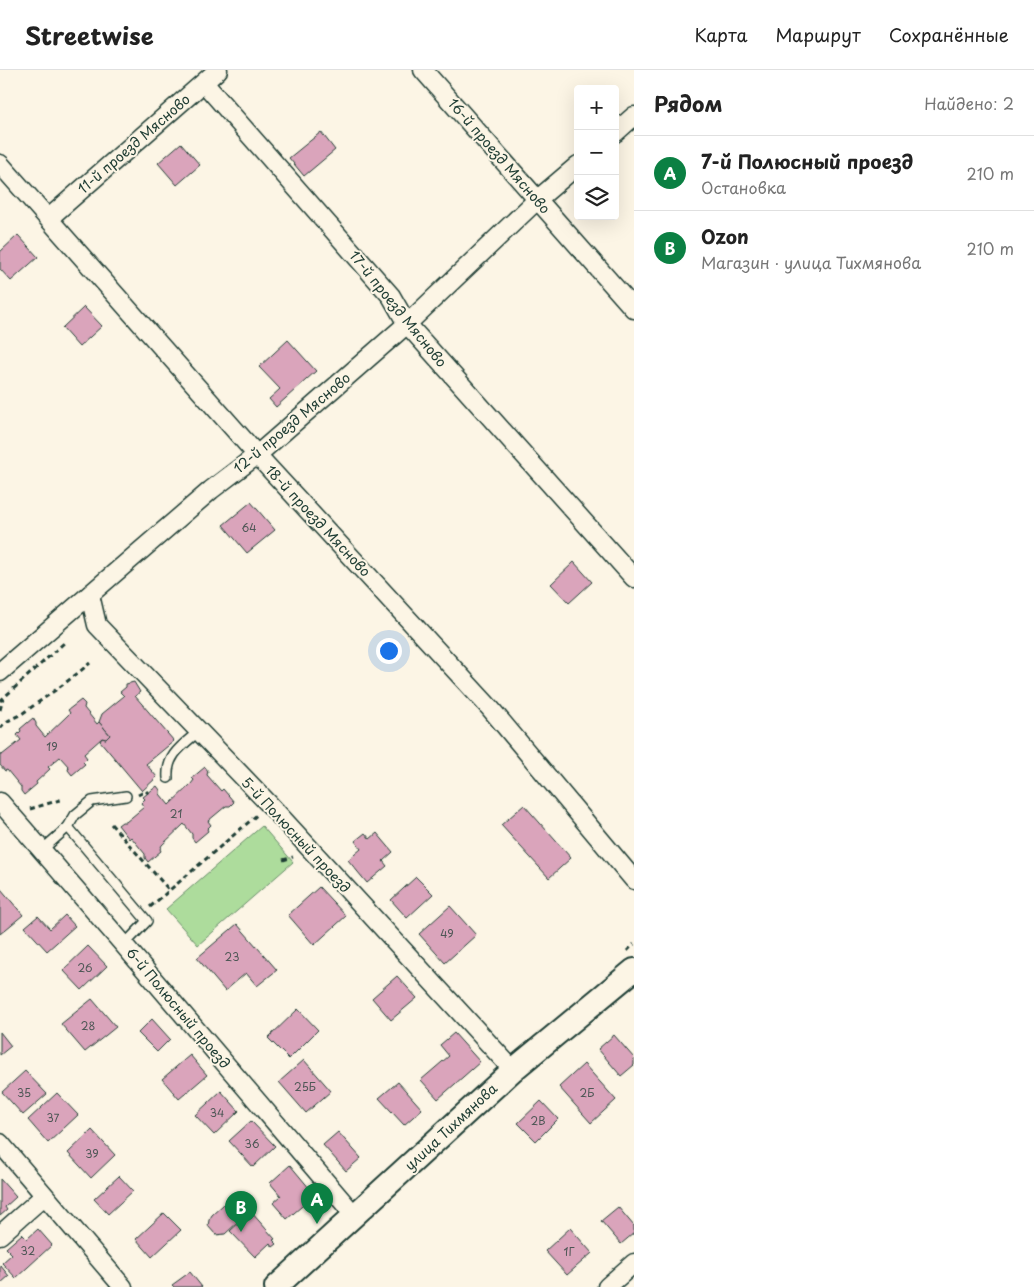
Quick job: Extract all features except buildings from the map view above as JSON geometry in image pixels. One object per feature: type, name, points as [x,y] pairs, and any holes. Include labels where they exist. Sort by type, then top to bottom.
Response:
[{"type":"street","name":"11-й проезд Мясново","points":[[49,218],[218,70]]},
{"type":"street","name":"16-й проезд Мясново","points":[[423,70],[634,309]]},
{"type":"street","name":"17-й проезд Мясново","points":[[204,83],[391,296],[407,324],[634,578]]},
{"type":"street","points":[[618,130],[634,116]]},
{"type":"street","name":"18-й проезд Мясново","points":[[0,164],[258,455],[490,708],[634,880]]},
{"type":"street","name":"12-й проезд Мясново","points":[[0,672],[211,490],[258,455],[407,324],[574,168]]},
{"type":"street","name":"5-й Полюсный проезд","points":[[90,595],[98,625],[269,804],[513,1070]]},
{"type":"street","name":"6-й Полюсный проезд","points":[[0,802],[355,1216]]},
{"type":"street","name":"улица Тихмянова","points":[[276,1287],[631,964]]},
{"type":"street","points":[[0,1143],[123,1287]]},
{"type":"street","points":[[0,1235],[44,1196]]},
{"type":"street","points":[[607,1287],[634,1263]]},
{"type":"lane","points":[[168,778],[167,767],[172,756],[199,731]]},
{"type":"lane","points":[[42,850],[68,827],[75,815],[92,801],[126,796]]},
{"type":"lane","points":[[68,827],[147,921],[124,945]]},
{"type":"path","points":[[0,710],[1,700],[67,640]]},
{"type":"path","points":[[0,728],[4,723],[67,683],[90,663]]},
{"type":"path","points":[[22,810],[63,799]]},
{"type":"path","points":[[141,914],[269,804]]},
{"type":"path","points":[[111,824],[169,890]]},
{"type":"path","points":[[631,964],[634,944]]},
{"type":"green space","points":[[262,826],[293,862],[198,945],[166,909]]},
{"type":"place","name":"7-й Полюсный проезд","points":[[317,1224]]},
{"type":"place","name":"Ozon","points":[[241,1232]]}]
